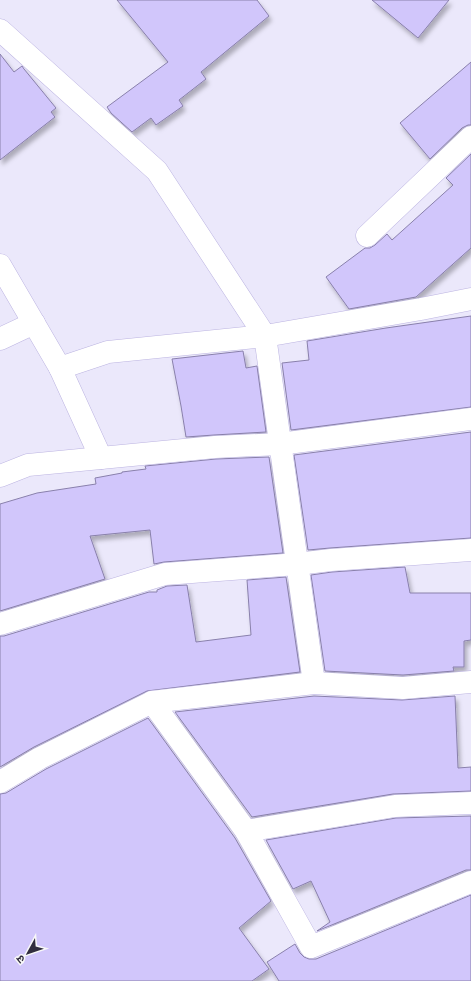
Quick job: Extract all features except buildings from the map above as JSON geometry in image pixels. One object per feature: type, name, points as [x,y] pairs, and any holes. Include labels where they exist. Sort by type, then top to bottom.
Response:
[{"type":"street","points":[[0,30],[157,171],[265,336],[314,683]]},
{"type":"street","points":[[367,236],[471,137]]},
{"type":"street","points":[[0,265],[60,368],[101,458]]},
{"type":"street","points":[[60,368],[108,352],[265,336],[471,299]]},
{"type":"street","points":[[0,340],[34,323]]},
{"type":"street","points":[[0,476],[28,465],[215,447],[280,444],[471,419]]},
{"type":"street","points":[[0,624],[165,574],[471,550]]},
{"type":"street","points":[[0,782],[40,758],[152,702],[314,683],[403,688],[471,682]]},
{"type":"street","points":[[152,702],[246,831],[312,947],[471,882]]},
{"type":"street","points":[[246,831],[395,806],[471,803]]}]
